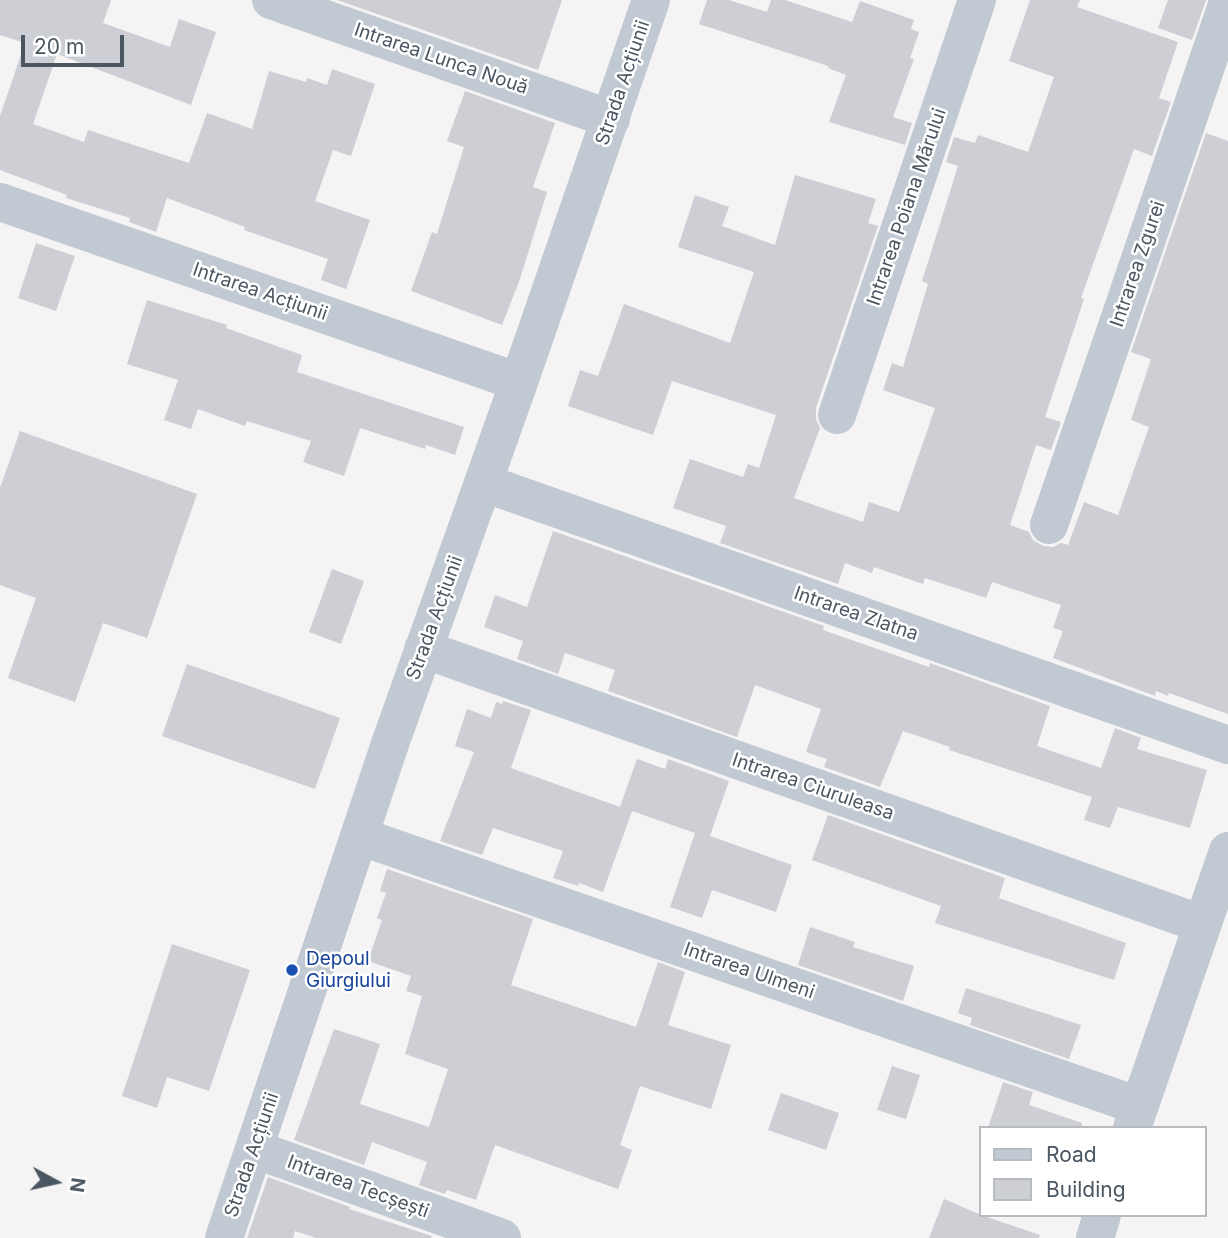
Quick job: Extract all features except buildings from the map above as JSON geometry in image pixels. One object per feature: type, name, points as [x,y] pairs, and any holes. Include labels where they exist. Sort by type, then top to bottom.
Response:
[{"type":"street","name":"Intrarea Lunca Nouă","points":[[271,0],[611,119]]},
{"type":"street","name":"Strada Acțiunii","points":[[224,1238],[423,649],[484,483],[651,0]]},
{"type":"street","name":"Intrarea Poiana Mărului","points":[[837,415],[978,0]]},
{"type":"street","name":"Intrarea Zgurei","points":[[1049,525],[1228,2]]},
{"type":"street","name":"Intrarea Acțiunii","points":[[0,202],[519,382]]},
{"type":"street","name":"Intrarea Zlatna","points":[[484,483],[1228,745]]},
{"type":"street","name":"Intrarea Ciuruleasa","points":[[423,649],[1202,925]]},
{"type":"street","name":"Intrarea Ulmeni","points":[[359,836],[1135,1117]]},
{"type":"street","points":[[1135,1117],[1228,851]]},
{"type":"street","name":"Intrarea Tecșești","points":[[254,1149],[502,1238]]},
{"type":"street","points":[[1095,1238],[1101,1217]]},
{"type":"place","name":"Depoul Giurgiului","points":[[292,970]]}]
